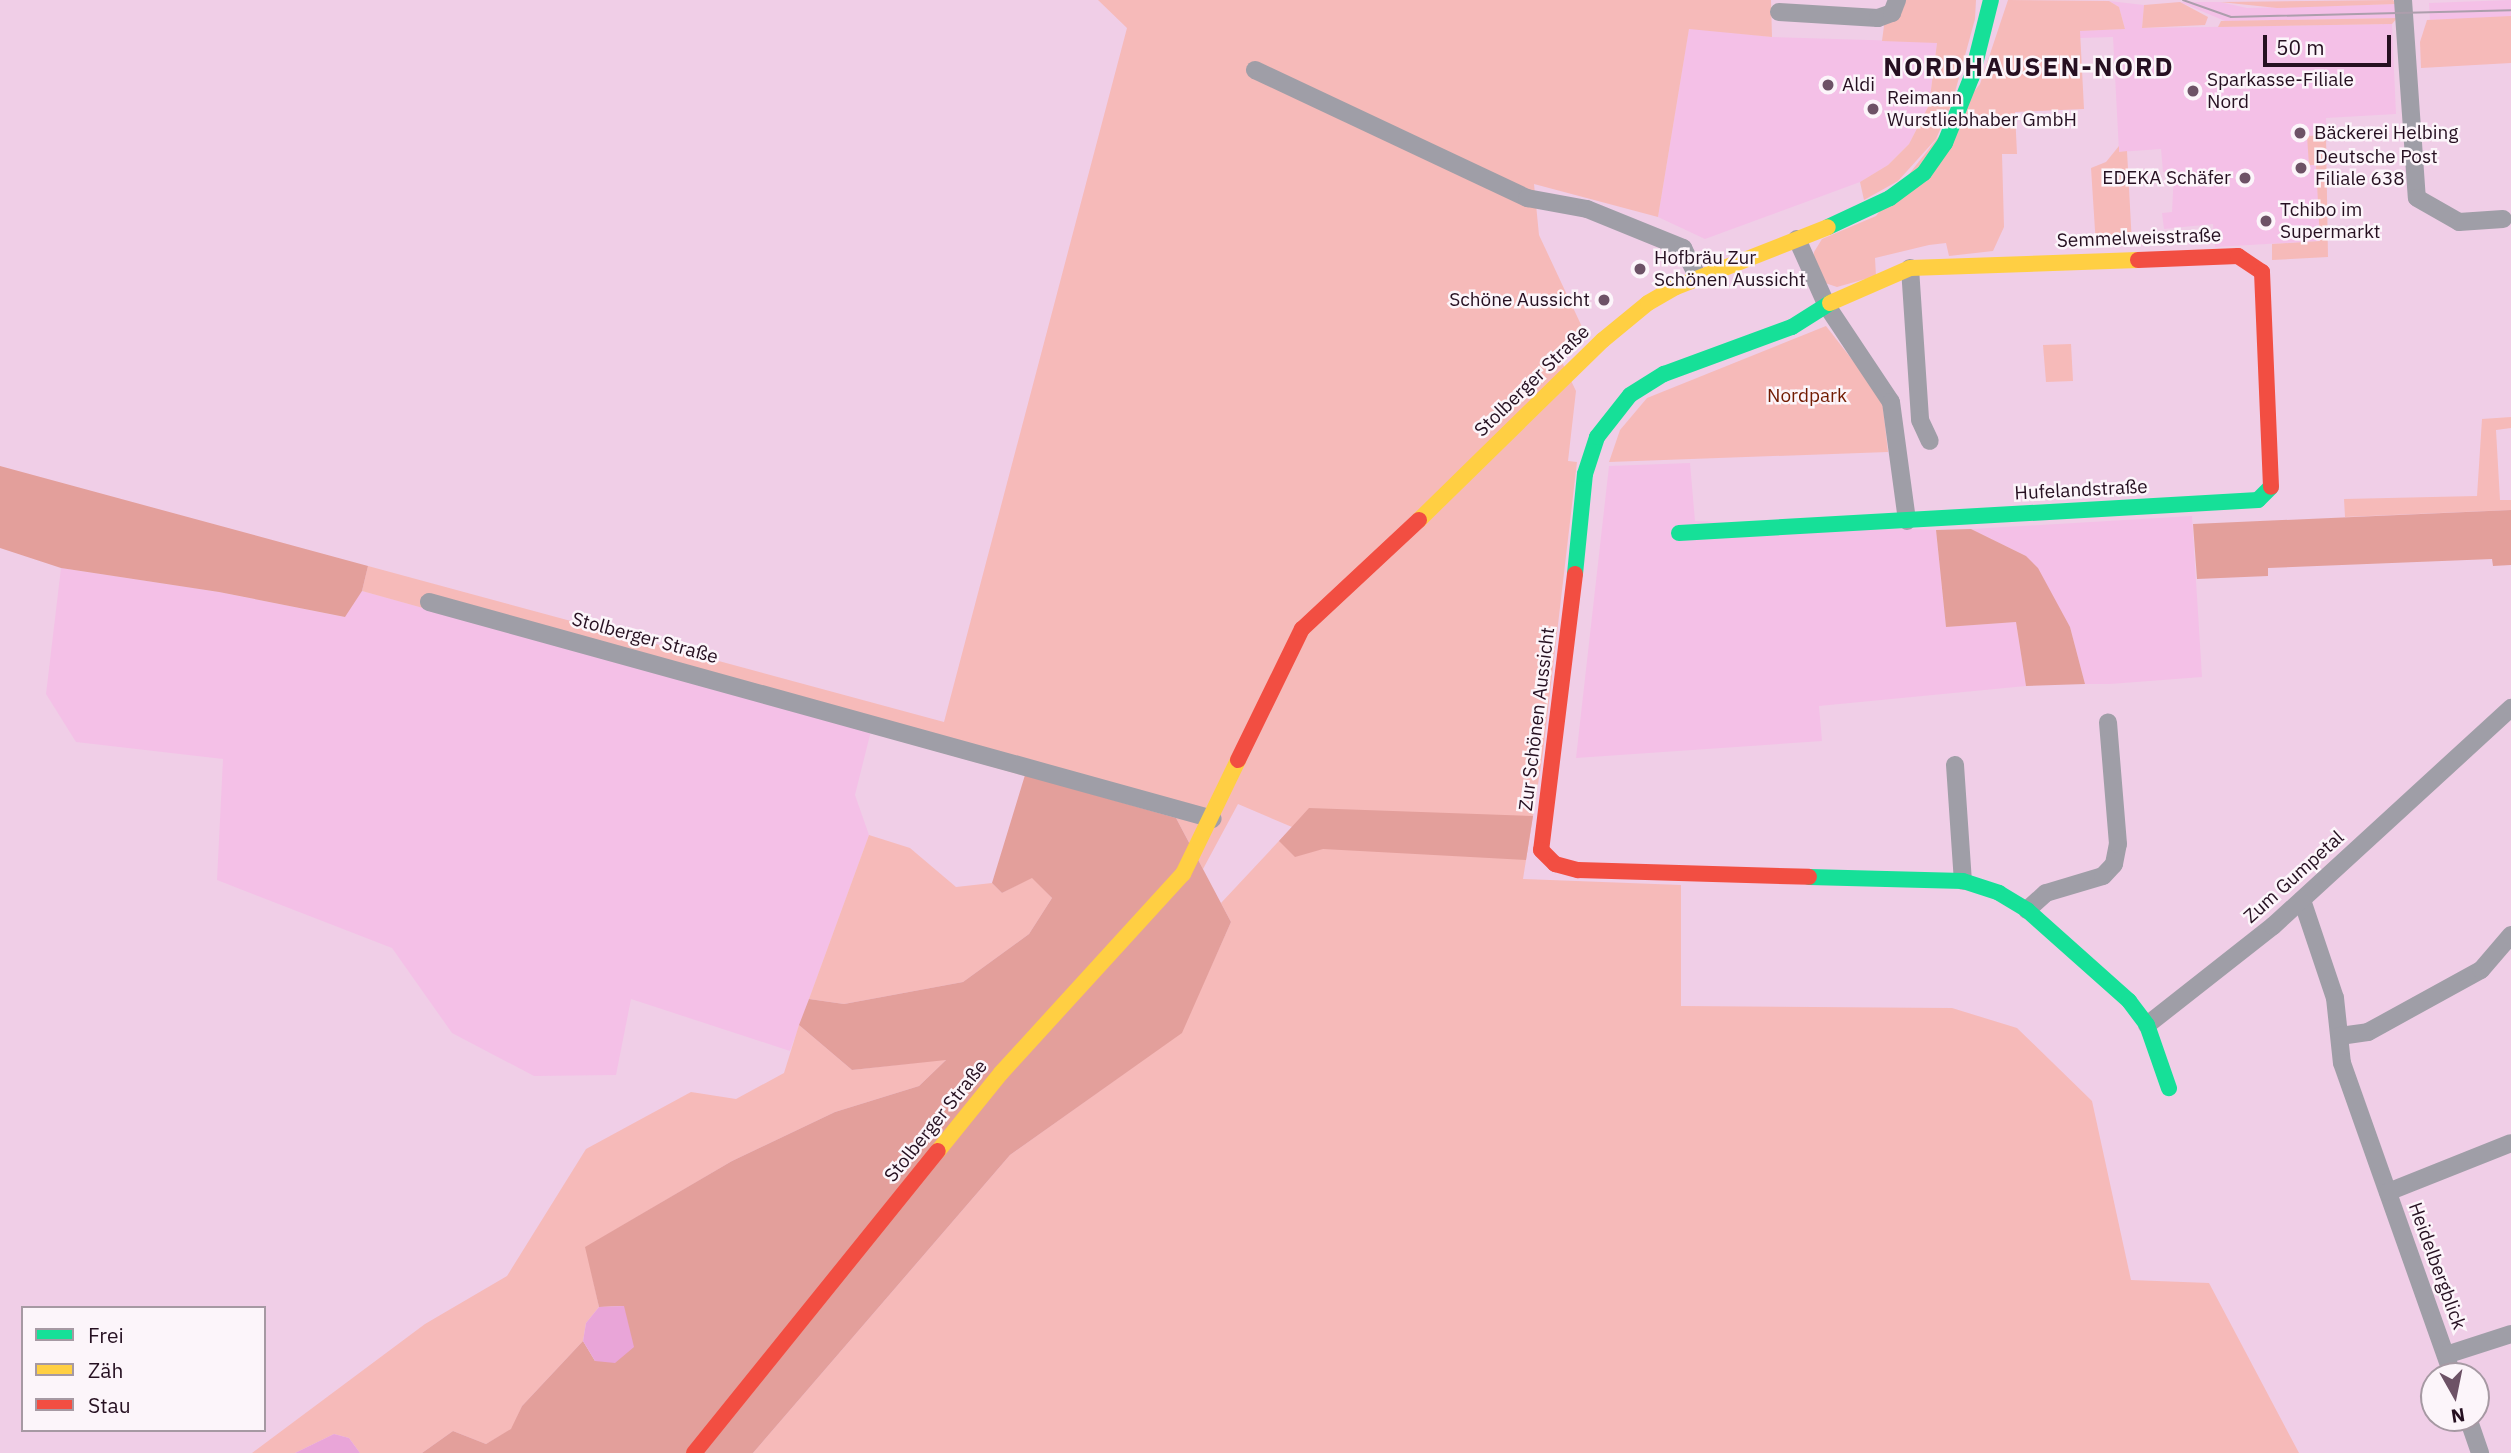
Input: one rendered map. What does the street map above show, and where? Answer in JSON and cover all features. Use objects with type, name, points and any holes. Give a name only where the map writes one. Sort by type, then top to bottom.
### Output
[{"type":"street","points":[[1779,12],[1878,18],[1892,13],[1897,0]]},
{"type":"street","name":"Stolberger Straße","points":[[694,1453],[1001,1073],[1183,874],[1213,818],[1302,629],[1366,573],[1603,340],[1648,303],[1890,198],[1924,173],[1945,144],[1972,76],[1991,0]]},
{"type":"street","points":[[2403,0],[2417,198],[2459,222],[2503,219]]},
{"type":"street","points":[[1255,70],[1528,198],[1587,209],[1683,248],[1699,279]]},
{"type":"street","points":[[1797,239],[1827,306],[1891,402],[1907,521]]},
{"type":"street","name":"Semmelweisstraße","points":[[1827,306],[1867,284],[1910,268],[2238,256],[2253,261],[2262,272],[2272,481],[2269,493],[2258,500]]},
{"type":"street","points":[[1910,268],[1920,420],[1930,441]]},
{"type":"street","name":"Zur Schönen Aussicht","points":[[1827,306],[1792,327],[1647,383],[1630,394],[1597,437],[1585,474],[1562,704],[1541,850],[1555,864],[1578,870],[1963,881],[1999,893],[2027,909],[2129,1001],[2147,1025]]},
{"type":"street","name":"Hufelandstraße","points":[[1679,533],[2258,500]]},
{"type":"street","name":"Stolberger Straße","points":[[429,602],[1213,818]]},
{"type":"street","name":"Zum Gumpetal","points":[[2147,1025],[2302,900],[2511,708]]},
{"type":"street","points":[[2027,909],[2046,893],[2102,876],[2114,864],[2118,844],[2108,722]]},
{"type":"street","points":[[1955,765],[1963,881]]},
{"type":"street","name":"Heidelbergblick","points":[[2302,900],[2334,998],[2342,1063],[2448,1362]]},
{"type":"street","points":[[2340,1036],[2368,1032],[2480,970],[2511,935]]},
{"type":"street","points":[[2147,1025],[2169,1088]]},
{"type":"street","name":"Heidelbergblick","points":[[2388,1192],[2511,1143]]},
{"type":"street","name":"Heidelbergblick","points":[[2446,1355],[2511,1334]]},
{"type":"street","points":[[2473,1432],[2480,1453]]},
{"type":"shaded area","points":[[2511,0],[2511,17],[2430,20],[2429,3]]},
{"type":"shaded area","points":[[2109,1],[2144,5],[2142,28],[2392,24],[2396,114],[2326,118],[2326,135],[2307,136],[2316,164],[2321,241],[2215,247],[2213,224],[2164,229],[2162,213],[2172,212],[2174,172],[2163,172],[2161,149],[2119,152],[2113,37],[2080,38],[2080,31],[2125,29],[2119,7]]},
{"type":"shaded area","points":[[2180,2],[2220,2],[2247,8],[2396,4],[2397,18],[2225,21]]},
{"type":"shaded area","points":[[1689,28],[1772,37],[1937,42],[1929,105],[1909,144],[1888,165],[1860,182],[1705,239],[1658,217]]},
{"type":"shaded area","points":[[1690,463],[1695,521],[1936,530],[1946,627],[2016,622],[2026,686],[1819,706],[1822,741],[1576,758],[1609,466]]},
{"type":"shaded area","points":[[0,466],[368,566],[362,591],[345,617],[219,592],[61,568],[0,548]]},
{"type":"shaded area","points":[[2511,510],[2511,565],[2493,566],[2492,559],[2268,568],[2268,576],[2197,579],[2193,524]]},
{"type":"shaded area","points":[[2192,516],[2202,677],[2110,684],[2085,684],[2070,627],[2026,556],[1971,529]]},
{"type":"shaded area","points":[[1971,529],[2026,556],[2038,568],[2070,627],[2085,684],[2026,686],[2016,622],[1946,627],[1936,530]]},
{"type":"shaded area","points":[[61,568],[219,592],[344,617],[362,591],[871,731],[855,795],[869,835],[790,1051],[631,999],[616,1075],[534,1076],[452,1033],[392,948],[217,880],[223,759],[76,742],[46,694]]},
{"type":"shaded area","points":[[1025,775],[1176,818],[1231,922],[1182,1033],[1010,1155],[753,1453],[422,1453],[453,1431],[486,1444],[511,1429],[522,1406],[583,1341],[595,1361],[624,1306],[599,1307],[585,1247],[732,1161],[835,1112],[919,1086],[946,1060],[852,1070],[799,1025],[809,999],[844,1004],[963,982],[1029,934],[1052,898],[1032,878],[1002,893],[992,883]]},
{"type":"shaded area","points":[[1309,808],[1533,816],[1526,860],[1323,849],[1295,857],[1279,841]]},
{"type":"shaded area","points":[[624,1306],[634,1347],[615,1363],[595,1361],[583,1341],[586,1323],[599,1307]]},
{"type":"shaded area","points":[[334,1434],[349,1438],[360,1453],[295,1453]]},
{"type":"green space","points":[[1098,0],[1771,0],[1772,37],[1689,29],[1658,217],[1534,184],[1539,235],[1583,329],[1557,352],[1576,391],[1568,461],[1577,462],[1543,753],[1523,879],[1681,885],[1681,1006],[1952,1008],[2017,1028],[2092,1101],[2131,1280],[2209,1283],[2299,1453],[753,1453],[1010,1155],[1181,1033],[1231,922],[1221,903],[1292,827],[1238,804],[1203,869],[1176,818],[362,591],[368,566],[944,722],[1127,28]]},
{"type":"green space","points":[[1895,0],[1976,0],[1975,19],[1952,103],[1936,139],[1898,181],[1864,200],[1860,182],[1888,165],[1909,144],[1929,105],[1937,43],[1882,41],[1885,18]]},
{"type":"green space","points":[[2008,0],[2109,1],[2119,7],[2125,29],[2080,31],[2084,109],[2015,112],[2017,154],[2002,154],[2004,227],[1993,251],[1949,256],[1946,243],[1929,245],[1875,258],[1876,276],[1837,287],[1822,282],[1813,265],[1814,252],[1822,239],[1876,216],[1980,84]]},
{"type":"green space","points":[[2393,0],[2396,4],[2277,8],[2220,2]]},
{"type":"green space","points":[[2180,2],[2208,17],[2205,25],[2142,28],[2144,5]]},
{"type":"green space","points":[[2511,16],[2511,63],[2421,68],[2420,42],[2427,20]]},
{"type":"green space","points":[[2397,18],[2392,24],[2218,27],[2221,21]]},
{"type":"green space","points":[[2326,135],[2328,257],[2272,260],[2272,244],[2320,241],[2316,165],[2309,165],[2307,136]]},
{"type":"green space","points":[[2119,146],[2119,152],[2127,151],[2132,244],[2096,246],[2091,168],[2106,162]]},
{"type":"green space","name":"Nordpark","points":[[1826,326],[1882,398],[1888,452],[1609,462],[1620,430],[1647,398]]},
{"type":"green space","points":[[2071,344],[2073,381],[2046,382],[2043,345]]},
{"type":"green space","points":[[2511,417],[2511,428],[2496,430],[2500,500],[2511,500],[2511,510],[2345,517],[2344,499],[2477,496],[2482,419]]},
{"type":"green space","points":[[869,835],[910,848],[956,887],[992,883],[1002,893],[1032,877],[1052,898],[1029,934],[963,982],[844,1004],[809,999]]},
{"type":"green space","points":[[799,1025],[852,1070],[947,1059],[919,1086],[835,1112],[732,1161],[586,1247],[599,1307],[586,1323],[583,1341],[522,1406],[512,1429],[486,1444],[453,1431],[422,1453],[360,1453],[349,1438],[334,1434],[295,1453],[252,1453],[425,1324],[507,1276],[586,1149],[691,1092],[736,1099],[784,1073]]},
{"type":"tram line","points":[[2183,0],[2231,17],[2511,10]]},
{"type":"traffic: fast","points":[[1828,227],[1890,198],[1924,173],[1945,143],[1972,76],[1991,0]]},
{"type":"traffic: fast","points":[[1575,574],[1585,474],[1597,437],[1630,395],[1664,374],[1792,327],[1830,303]]},
{"type":"traffic: fast","points":[[1679,533],[2258,500],[2271,487]]},
{"type":"traffic: fast","points":[[1809,877],[1963,881],[1999,893],[2027,910],[2129,1001],[2147,1025],[2169,1088]]},
{"type":"traffic: slow","points":[[1419,520],[1603,340],[1648,303],[1676,287],[1828,227]]},
{"type":"traffic: slow","points":[[1830,303],[1910,268],[2138,260]]},
{"type":"traffic: slow","points":[[938,1151],[1001,1073],[1183,874],[1238,760]]},
{"type":"traffic: jam","points":[[2138,260],[2238,256],[2262,272],[2271,487]]},
{"type":"traffic: jam","points":[[1238,760],[1302,629],[1419,520]]},
{"type":"traffic: jam","points":[[1575,574],[1541,850],[1555,864],[1578,870],[1809,877]]},
{"type":"traffic: jam","points":[[694,1453],[938,1151]]},
{"type":"place","name":"Aldi","points":[[1828,85]]},
{"type":"place","name":"Sparkasse-Filiale Nord","points":[[2193,91]]},
{"type":"place","name":"Reimann Wurstliebhaber GmbH","points":[[1873,109]]},
{"type":"place","name":"Bäckerei Helbing","points":[[2300,133]]},
{"type":"place","name":"Deutsche Post Filiale 638","points":[[2301,168]]},
{"type":"place","name":"EDEKA Schäfer","points":[[2245,178]]},
{"type":"place","name":"Tchibo im Supermarkt","points":[[2266,221]]},
{"type":"place","name":"Hofbräu Zur Schönen Aussicht","points":[[1640,269]]},
{"type":"place","name":"Schöne Aussicht","points":[[1604,300]]},
{"type":"district","name":"NORDHAUSEN-NORD","points":[[2029,67]]}]
